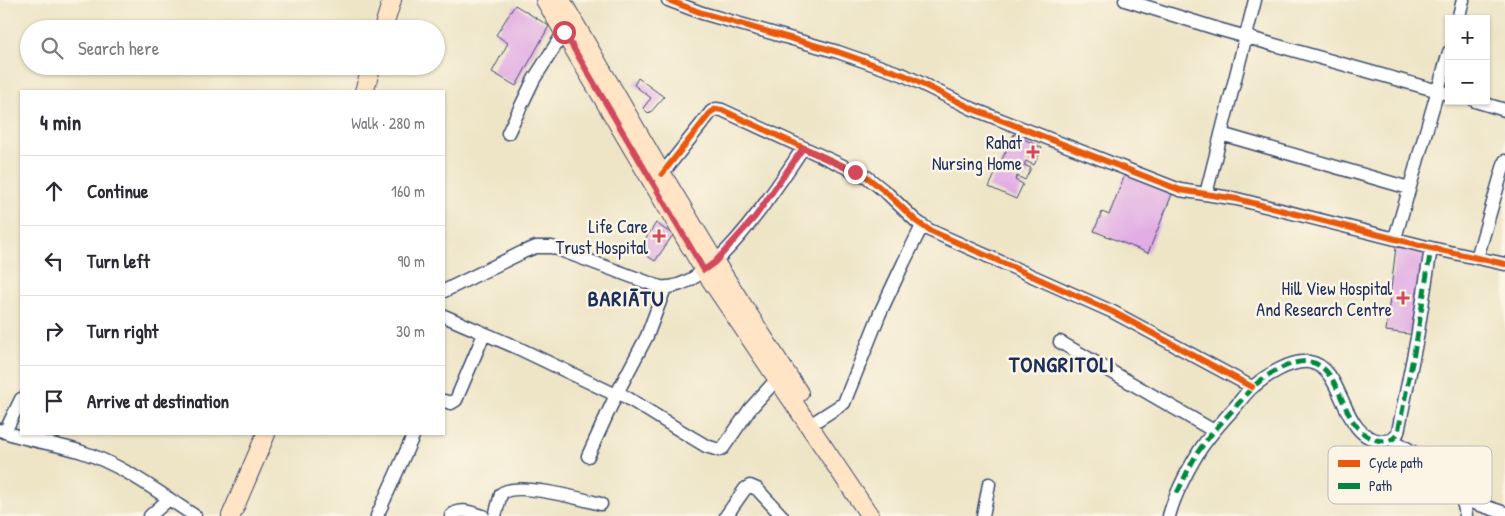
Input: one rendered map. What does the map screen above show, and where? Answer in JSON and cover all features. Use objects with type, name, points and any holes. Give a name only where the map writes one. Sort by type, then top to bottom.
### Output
[{"type":"main road","points":[[386,20],[392,0]]},
{"type":"main road","points":[[545,0],[710,266],[777,379],[870,516]]},
{"type":"main road","points":[[561,0],[662,174],[710,266],[785,368],[816,421],[883,516]]},
{"type":"main road","points":[[364,90],[369,75]]},
{"type":"main road","points":[[231,516],[266,435]]},
{"type":"street","points":[[668,0],[702,13],[838,52],[904,75],[973,109],[1180,190],[1237,199],[1431,248],[1505,264]]},
{"type":"street","points":[[1125,0],[1246,37],[1443,92]]},
{"type":"street","points":[[1206,194],[1255,0]]},
{"type":"street","points":[[1459,15],[1463,0]]},
{"type":"street","points":[[508,133],[534,79],[564,32]]},
{"type":"street","points":[[1395,238],[1409,188],[1443,92],[1448,60]]},
{"type":"street","points":[[1488,105],[1505,110]]},
{"type":"street","points":[[662,174],[711,112],[716,109],[722,110],[867,178],[888,194],[922,226],[1113,312],[1252,387]]},
{"type":"street","points":[[1221,134],[1409,188]]},
{"type":"street","points":[[445,291],[523,252],[545,246],[564,250],[652,285],[665,288],[681,283],[710,266],[755,217],[803,148]]},
{"type":"street","points":[[1477,258],[1505,161]]},
{"type":"street","points":[[816,421],[844,403],[884,306],[922,226]]},
{"type":"street","points":[[1393,440],[1398,432],[1417,338],[1431,248]]},
{"type":"street","points":[[588,456],[647,336],[665,288]]},
{"type":"street","points":[[445,316],[617,394],[706,446],[719,450],[724,448],[750,409],[777,379]]},
{"type":"street","points":[[445,400],[451,403],[456,400],[484,334]]},
{"type":"street","points":[[1060,342],[1214,431]]},
{"type":"street","points":[[1169,516],[1177,493],[1198,452],[1214,431],[1252,387],[1284,367],[1300,362],[1310,362],[1319,366],[1327,373],[1354,424],[1362,433],[1377,441],[1393,440],[1403,446]]},
{"type":"street","points":[[20,401],[2,431],[32,440],[67,447],[96,458],[140,480],[195,516]]},
{"type":"street","points":[[377,516],[414,435]]},
{"type":"street","points":[[988,515],[989,484]]},
{"type":"street","points":[[726,516],[745,489],[750,486],[758,489],[782,516]]},
{"type":"street","points":[[495,516],[501,494],[508,490],[546,492],[601,504]]},
{"type":"street","points":[[150,516],[169,499]]},
{"type":"street","points":[[1477,504],[1505,513]]},
{"type":"street","points":[[451,516],[454,512],[462,511],[483,516]]},
{"type":"building","points":[[515,5],[549,26],[516,86],[492,72],[508,43],[496,35]]},
{"type":"building","points":[[638,78],[664,97],[649,114],[643,108],[651,98],[634,85]]},
{"type":"building","points":[[1014,134],[1042,148],[1034,165],[1026,161],[1024,165],[1031,168],[1025,180],[1017,176],[1015,180],[1023,184],[1016,199],[989,187]]},
{"type":"building","points":[[1126,172],[1173,192],[1148,253],[1094,231],[1102,212],[1109,215]]},
{"type":"building","points":[[656,223],[673,235],[655,261],[638,250]]},
{"type":"building","points":[[1396,247],[1426,251],[1416,335],[1386,331]]},
{"type":"marked path","points":[[1177,493],[1192,462],[1217,428],[1260,381],[1288,365],[1310,362],[1322,367],[1330,377],[1350,417],[1359,429],[1369,437],[1384,441],[1394,438],[1398,432],[1417,338],[1431,248]]},
{"type":"cycle path","points":[[668,0],[702,13],[838,52],[904,75],[973,109],[1180,190],[1237,199],[1431,248],[1505,264]]},
{"type":"cycle path","points":[[662,174],[711,112],[716,109],[722,110],[867,177],[916,221],[929,230],[1113,312],[1252,387]]},
{"type":"place","name":"Rahat Nursing Home","points":[[1033,152]]},
{"type":"place","name":"Life Care Trust Hospital","points":[[659,236]]},
{"type":"place","name":"Hill View Hospital And Research Centre","points":[[1403,298]]},
{"type":"district","name":"BARIĀTU","points":[[626,298]]},
{"type":"district","name":"TONGRITOLI","points":[[1062,364]]},
{"type":"route","points":[[564,32],[704,270],[715,262],[755,217],[803,148],[855,172]]}]
